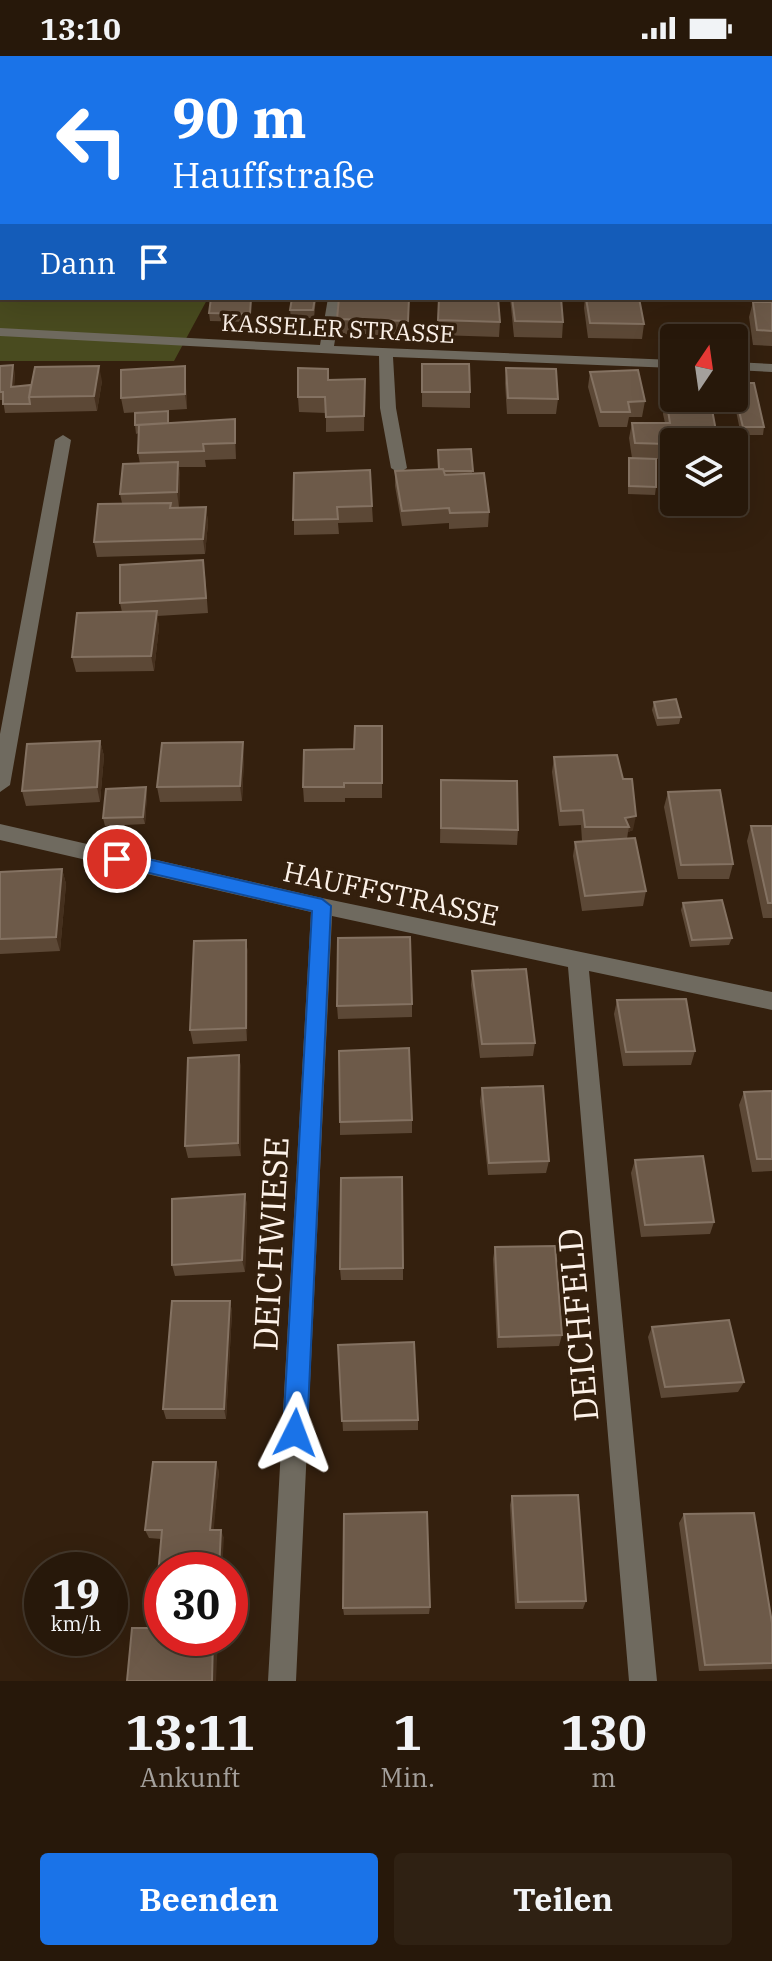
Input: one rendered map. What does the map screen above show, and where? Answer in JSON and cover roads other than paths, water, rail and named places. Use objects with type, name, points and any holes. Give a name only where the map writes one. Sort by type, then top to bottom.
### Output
[{"type":"street","points":[[326,350],[335,300]]},
{"type":"street","name":"KASSELER STRASSE","points":[[0,332],[386,353],[660,363]]},
{"type":"street","points":[[386,353],[388,408],[399,468]]},
{"type":"street","points":[[748,367],[772,368]]},
{"type":"street","points":[[0,785],[63,440]]},
{"type":"street","name":"HAUFFSTRASSE","points":[[0,832],[322,906],[772,1001]]},
{"type":"street","name":"DEICHWIESE","points":[[282,1681],[322,906]]},
{"type":"street","name":"DEICHFELD","points":[[578,962],[643,1681]]}]
